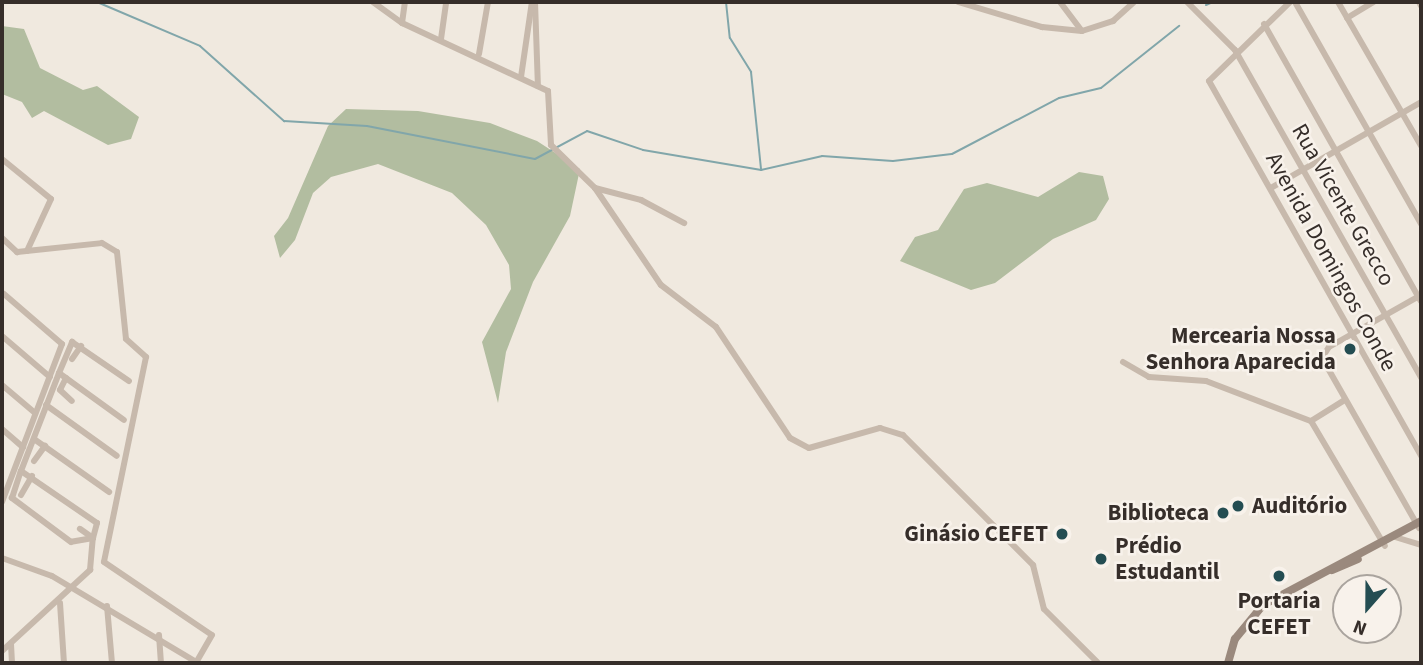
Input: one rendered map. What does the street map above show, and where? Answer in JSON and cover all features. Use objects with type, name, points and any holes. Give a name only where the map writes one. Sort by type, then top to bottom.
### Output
[{"type":"main road","points":[[1228,663],[1235,639],[1263,604],[1419,525]]},
{"type":"street","points":[[373,2],[402,23],[480,54],[550,95],[551,145],[595,188],[661,285],[727,342],[790,438],[809,448],[880,428],[903,435],[1033,565],[1045,609],[1098,663]]},
{"type":"street","points":[[402,23],[405,2]]},
{"type":"street","points":[[441,38],[446,2]]},
{"type":"street","points":[[480,54],[488,2]]},
{"type":"street","points":[[521,77],[534,2]]},
{"type":"street","points":[[534,2],[538,86]]},
{"type":"street","points":[[958,2],[1042,27],[1082,31],[1099,28],[1134,2]]},
{"type":"street","points":[[1060,2],[1082,31]]},
{"type":"street","points":[[1122,2],[1127,8]]},
{"type":"street","name":"Rua Vicente Grecco","points":[[1188,2],[1235,50],[1421,378]]},
{"type":"street","points":[[1235,50],[1292,2],[1421,224]]},
{"type":"street","points":[[1338,2],[1421,146]]},
{"type":"street","points":[[1347,18],[1374,2]]},
{"type":"street","points":[[1264,24],[1420,297],[1325,350],[1323,362],[1419,525]]},
{"type":"street","name":"Avenida Domingos Conde","points":[[1235,50],[1211,74],[1211,84],[1421,456]]},
{"type":"street","points":[[1270,188],[1421,102]]},
{"type":"street","points":[[2,159],[51,199],[27,251]]},
{"type":"street","points":[[595,188],[641,200],[684,223]]},
{"type":"street","points":[[2,238],[17,252],[102,243],[117,252],[126,339],[146,357],[104,562],[212,635],[198,662],[159,635],[107,606],[2,558]]},
{"type":"street","points":[[2,502],[50,377],[61,340],[4,294]]},
{"type":"street","points":[[2,336],[50,377]]},
{"type":"street","points":[[93,538],[71,542],[14,502],[22,471],[72,342],[129,381]]},
{"type":"street","points":[[72,359],[81,346]]},
{"type":"street","points":[[1123,362],[1149,377],[1206,381],[1311,421],[1383,544]]},
{"type":"street","points":[[59,373],[124,420]]},
{"type":"street","points":[[66,377],[60,390],[72,401]]},
{"type":"street","points":[[2,385],[35,413]]},
{"type":"street","points":[[1311,421],[1344,400]]},
{"type":"street","points":[[46,405],[117,456]]},
{"type":"street","points":[[2,429],[23,447]]},
{"type":"street","points":[[34,439],[109,492]]},
{"type":"street","points":[[34,461],[45,446]]},
{"type":"street","points":[[2,650],[60,603],[90,570],[97,523],[22,471]]},
{"type":"street","points":[[21,495],[32,476]]},
{"type":"street","points":[[80,530],[93,538]]},
{"type":"street","points":[[1396,539],[1421,545]]},
{"type":"street","points":[[60,603],[64,663]]},
{"type":"street","points":[[107,606],[112,663]]},
{"type":"street","points":[[159,635],[161,663]]},
{"type":"street","points":[[11,644],[12,663]]},
{"type":"green space","points":[[2,26],[24,29],[40,68],[83,90],[97,86],[139,117],[131,139],[108,145],[44,111],[32,118],[22,102],[2,94]]},
{"type":"green space","points":[[346,109],[418,111],[490,123],[537,141],[580,169],[570,216],[533,282],[506,352],[498,403],[482,342],[511,289],[509,265],[486,225],[452,193],[378,164],[331,177],[313,193],[295,240],[280,258],[274,236],[288,218],[328,126]]},
{"type":"green space","points":[[1079,172],[1103,176],[1109,199],[1096,220],[1053,239],[995,283],[971,290],[900,261],[915,237],[938,230],[964,189],[987,183],[1038,197]]},
{"type":"waterway","points":[[97,2],[200,46],[284,121],[367,126],[535,159],[587,131],[643,150],[761,170],[822,156],[893,161],[952,154],[1059,98],[1101,88],[1179,26]]},
{"type":"waterway","points":[[726,2],[730,38],[751,72],[761,169]]},
{"type":"waterway","points":[[1206,5],[1213,2]]},
{"type":"place","name":"Mercearia Nossa Senhora Aparecida","points":[[1350,349]]},
{"type":"place","name":"Auditório","points":[[1238,506]]},
{"type":"place","name":"Biblioteca","points":[[1223,513]]},
{"type":"place","name":"Ginásio CEFET","points":[[1062,534]]},
{"type":"place","name":"Prédio Estudantil","points":[[1101,559]]},
{"type":"place","name":"Portaria CEFET","points":[[1279,576]]}]
